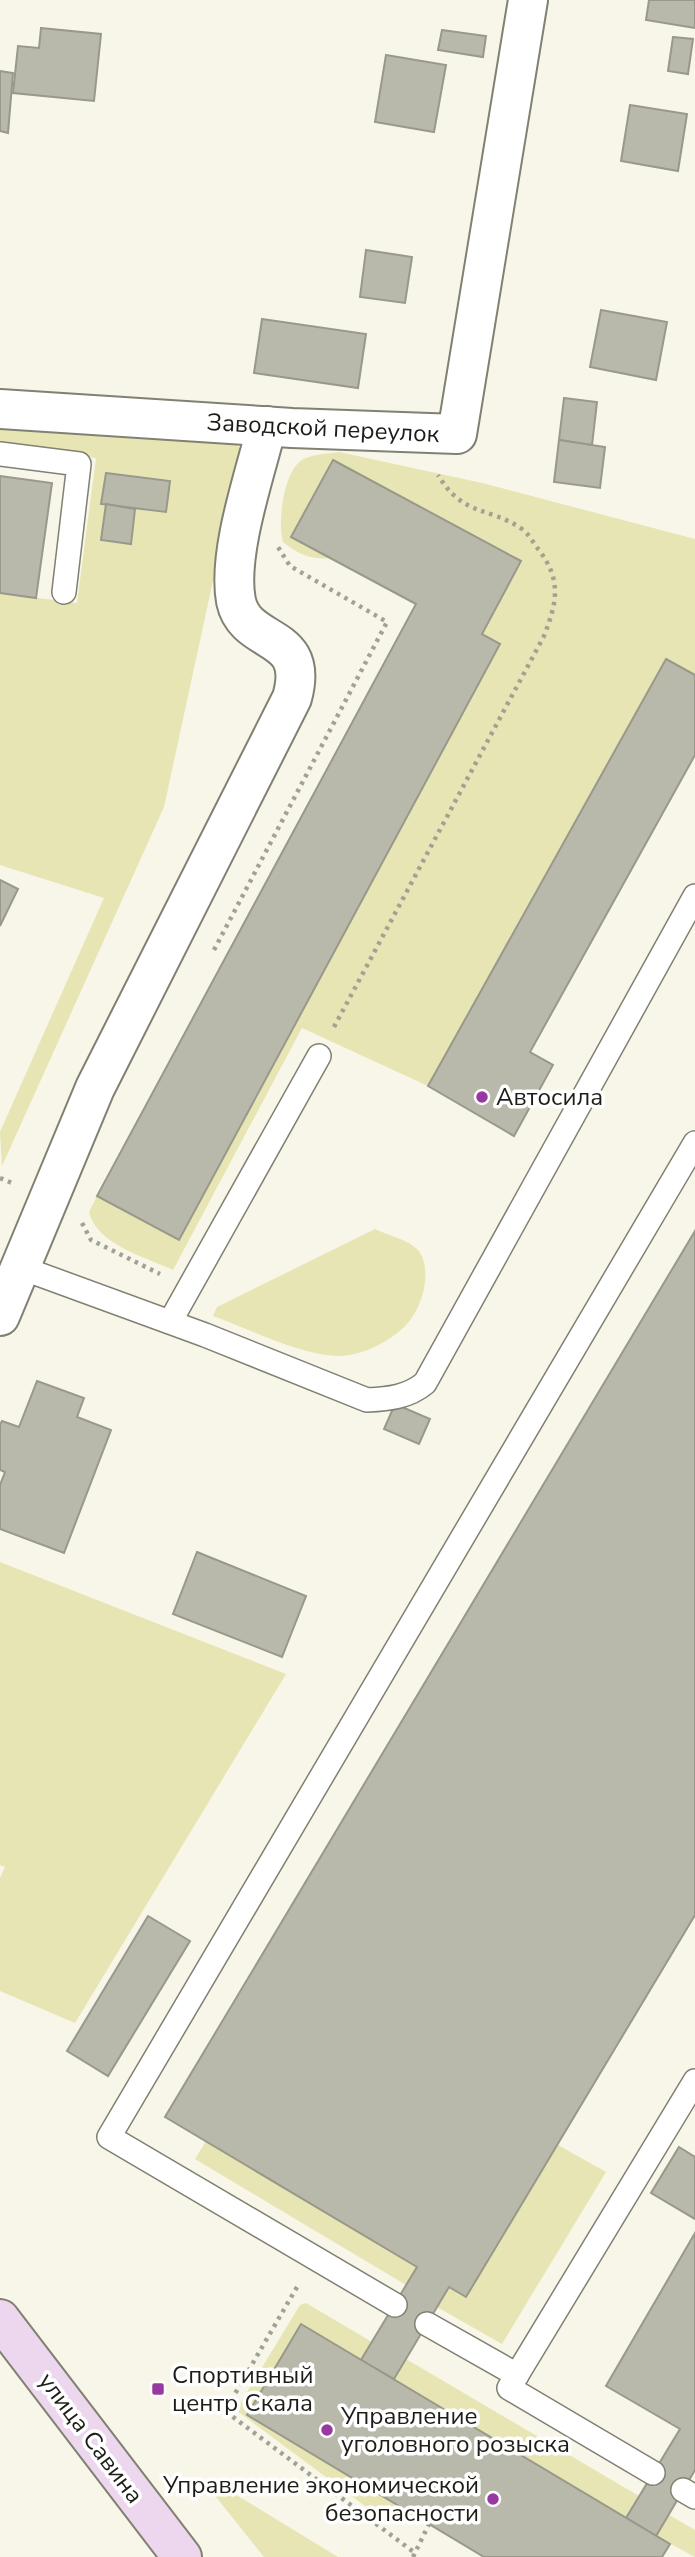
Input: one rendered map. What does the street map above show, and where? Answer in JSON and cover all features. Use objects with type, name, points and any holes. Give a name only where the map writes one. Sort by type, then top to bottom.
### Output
[{"type":"main road","name":"улица Савина","points":[[0,2319],[182,2557]]},
{"type":"street","name":"Заводской переулок","points":[[0,409],[415,435],[457,434],[528,0]]},
{"type":"street","points":[[0,1316],[9,1264],[292,698],[298,677],[296,664],[287,651],[243,619],[234,589],[239,544],[267,426]]},
{"type":"lane","points":[[0,454],[79,464],[64,592]]},
{"type":"lane","points":[[9,1264],[170,1322],[368,1400],[394,1398],[415,1391],[425,1383],[695,896]]},
{"type":"lane","points":[[170,1322],[319,1056]]},
{"type":"lane","points":[[395,2305],[108,2137],[695,1143]]},
{"type":"lane","points":[[653,2473],[509,2388],[695,2081]]},
{"type":"lane","points":[[427,2324],[517,2375]]},
{"type":"path","points":[[319,1056],[544,636],[552,615],[555,592],[553,569],[523,530],[451,496],[415,435]]},
{"type":"path","points":[[314,2257],[225,2411],[414,2555],[429,2524]]},
{"type":"green space","points":[[0,422],[236,442],[241,451],[164,807],[2,1166],[0,1132],[104,898],[0,865],[0,593],[77,603],[96,458],[0,445]]},
{"type":"green space","points":[[339,452],[482,483],[695,539],[695,675],[428,1086],[302,1028],[173,1270],[112,1241],[94,1223],[89,1212],[97,1196],[179,1240],[500,645],[482,634],[521,562],[333,460],[292,537],[330,558],[310,557],[294,550],[283,542],[281,533],[286,486],[291,475],[296,466],[306,458]]},
{"type":"green space","points":[[375,1229],[414,1246],[425,1267],[424,1288],[413,1317],[401,1330],[376,1346],[349,1355],[325,1355],[292,1347],[213,1316],[217,1307]]},
{"type":"green space","points":[[0,1562],[286,1674],[75,2023],[0,1991],[0,1878],[5,1867],[0,1865]]},
{"type":"green space","points":[[206,2141],[417,2267],[406,2285],[195,2159]]},
{"type":"green space","points":[[558,2145],[606,2172],[502,2344],[437,2307],[449,2287],[467,2296]]},
{"type":"green space","points":[[306,2303],[372,2342],[361,2360],[301,2324],[247,2415],[395,2504],[385,2521],[236,2410],[300,2305]]},
{"type":"green space","points":[[406,2359],[639,2496],[626,2518],[394,2379]]},
{"type":"green space","points":[[222,2487],[338,2557],[264,2557],[212,2492]]},
{"type":"green space","points":[[669,2515],[695,2530],[695,2557],[656,2536]]},
{"type":"building","points":[[649,0],[695,0],[695,28],[646,20]]},
{"type":"building","points":[[41,28],[101,34],[94,101],[13,93],[18,46],[39,48]]},
{"type":"building","points":[[442,30],[486,36],[483,57],[438,50]]},
{"type":"building","points":[[673,37],[693,39],[688,74],[668,71]]},
{"type":"building","points":[[386,55],[446,65],[434,132],[375,122]]},
{"type":"building","points":[[0,71],[13,73],[8,133],[0,131]]},
{"type":"building","points":[[630,105],[687,114],[678,171],[621,161]]},
{"type":"building","points":[[366,250],[412,257],[405,303],[360,297]]},
{"type":"building","points":[[601,310],[667,322],[656,380],[590,367]]},
{"type":"building","points":[[262,319],[366,334],[358,388],[254,373]]},
{"type":"building","points":[[564,398],[597,402],[592,445],[559,440]]},
{"type":"building","points":[[559,440],[605,447],[600,488],[554,482]]},
{"type":"building","points":[[333,460],[521,561],[482,634],[500,644],[179,1240],[97,1196],[416,604],[291,537]]},
{"type":"building","points":[[106,473],[170,481],[166,512],[101,504]]},
{"type":"building","points":[[0,476],[52,483],[36,598],[0,593]]},
{"type":"building","points":[[106,504],[135,509],[131,544],[101,540]]},
{"type":"building","points":[[666,659],[695,675],[695,755],[530,1052],[553,1065],[514,1136],[428,1086]]},
{"type":"building","points":[[0,880],[18,889],[0,926]]},
{"type":"building","points":[[695,1231],[695,1915],[466,2297],[449,2287],[394,2379],[361,2360],[417,2267],[165,2117]]},
{"type":"building","points":[[37,1381],[84,1398],[77,1417],[111,1430],[64,1553],[0,1529],[0,1485],[5,1472],[0,1470],[0,1425],[2,1421],[19,1427]]},
{"type":"building","points":[[395,1404],[430,1419],[419,1444],[384,1429]]},
{"type":"building","points":[[197,1552],[306,1596],[282,1657],[173,1614]]},
{"type":"building","points":[[148,1916],[190,1941],[108,2076],[67,2051]]},
{"type":"building","points":[[679,2147],[695,2157],[695,2219],[651,2193]]},
{"type":"building","points":[[695,2233],[695,2470],[656,2536],[626,2518],[680,2429],[606,2386]]},
{"type":"building","points":[[301,2324],[670,2544],[662,2557],[484,2557],[247,2415]]},
{"type":"place","name":"Автосила","points":[[482,1097]]},
{"type":"place","name":"Спортивный центр Скала","points":[[158,2389]]},
{"type":"place","name":"Управление уголовного розыска","points":[[327,2430]]},
{"type":"place","name":"Управление экономической безопасности","points":[[493,2499]]}]
